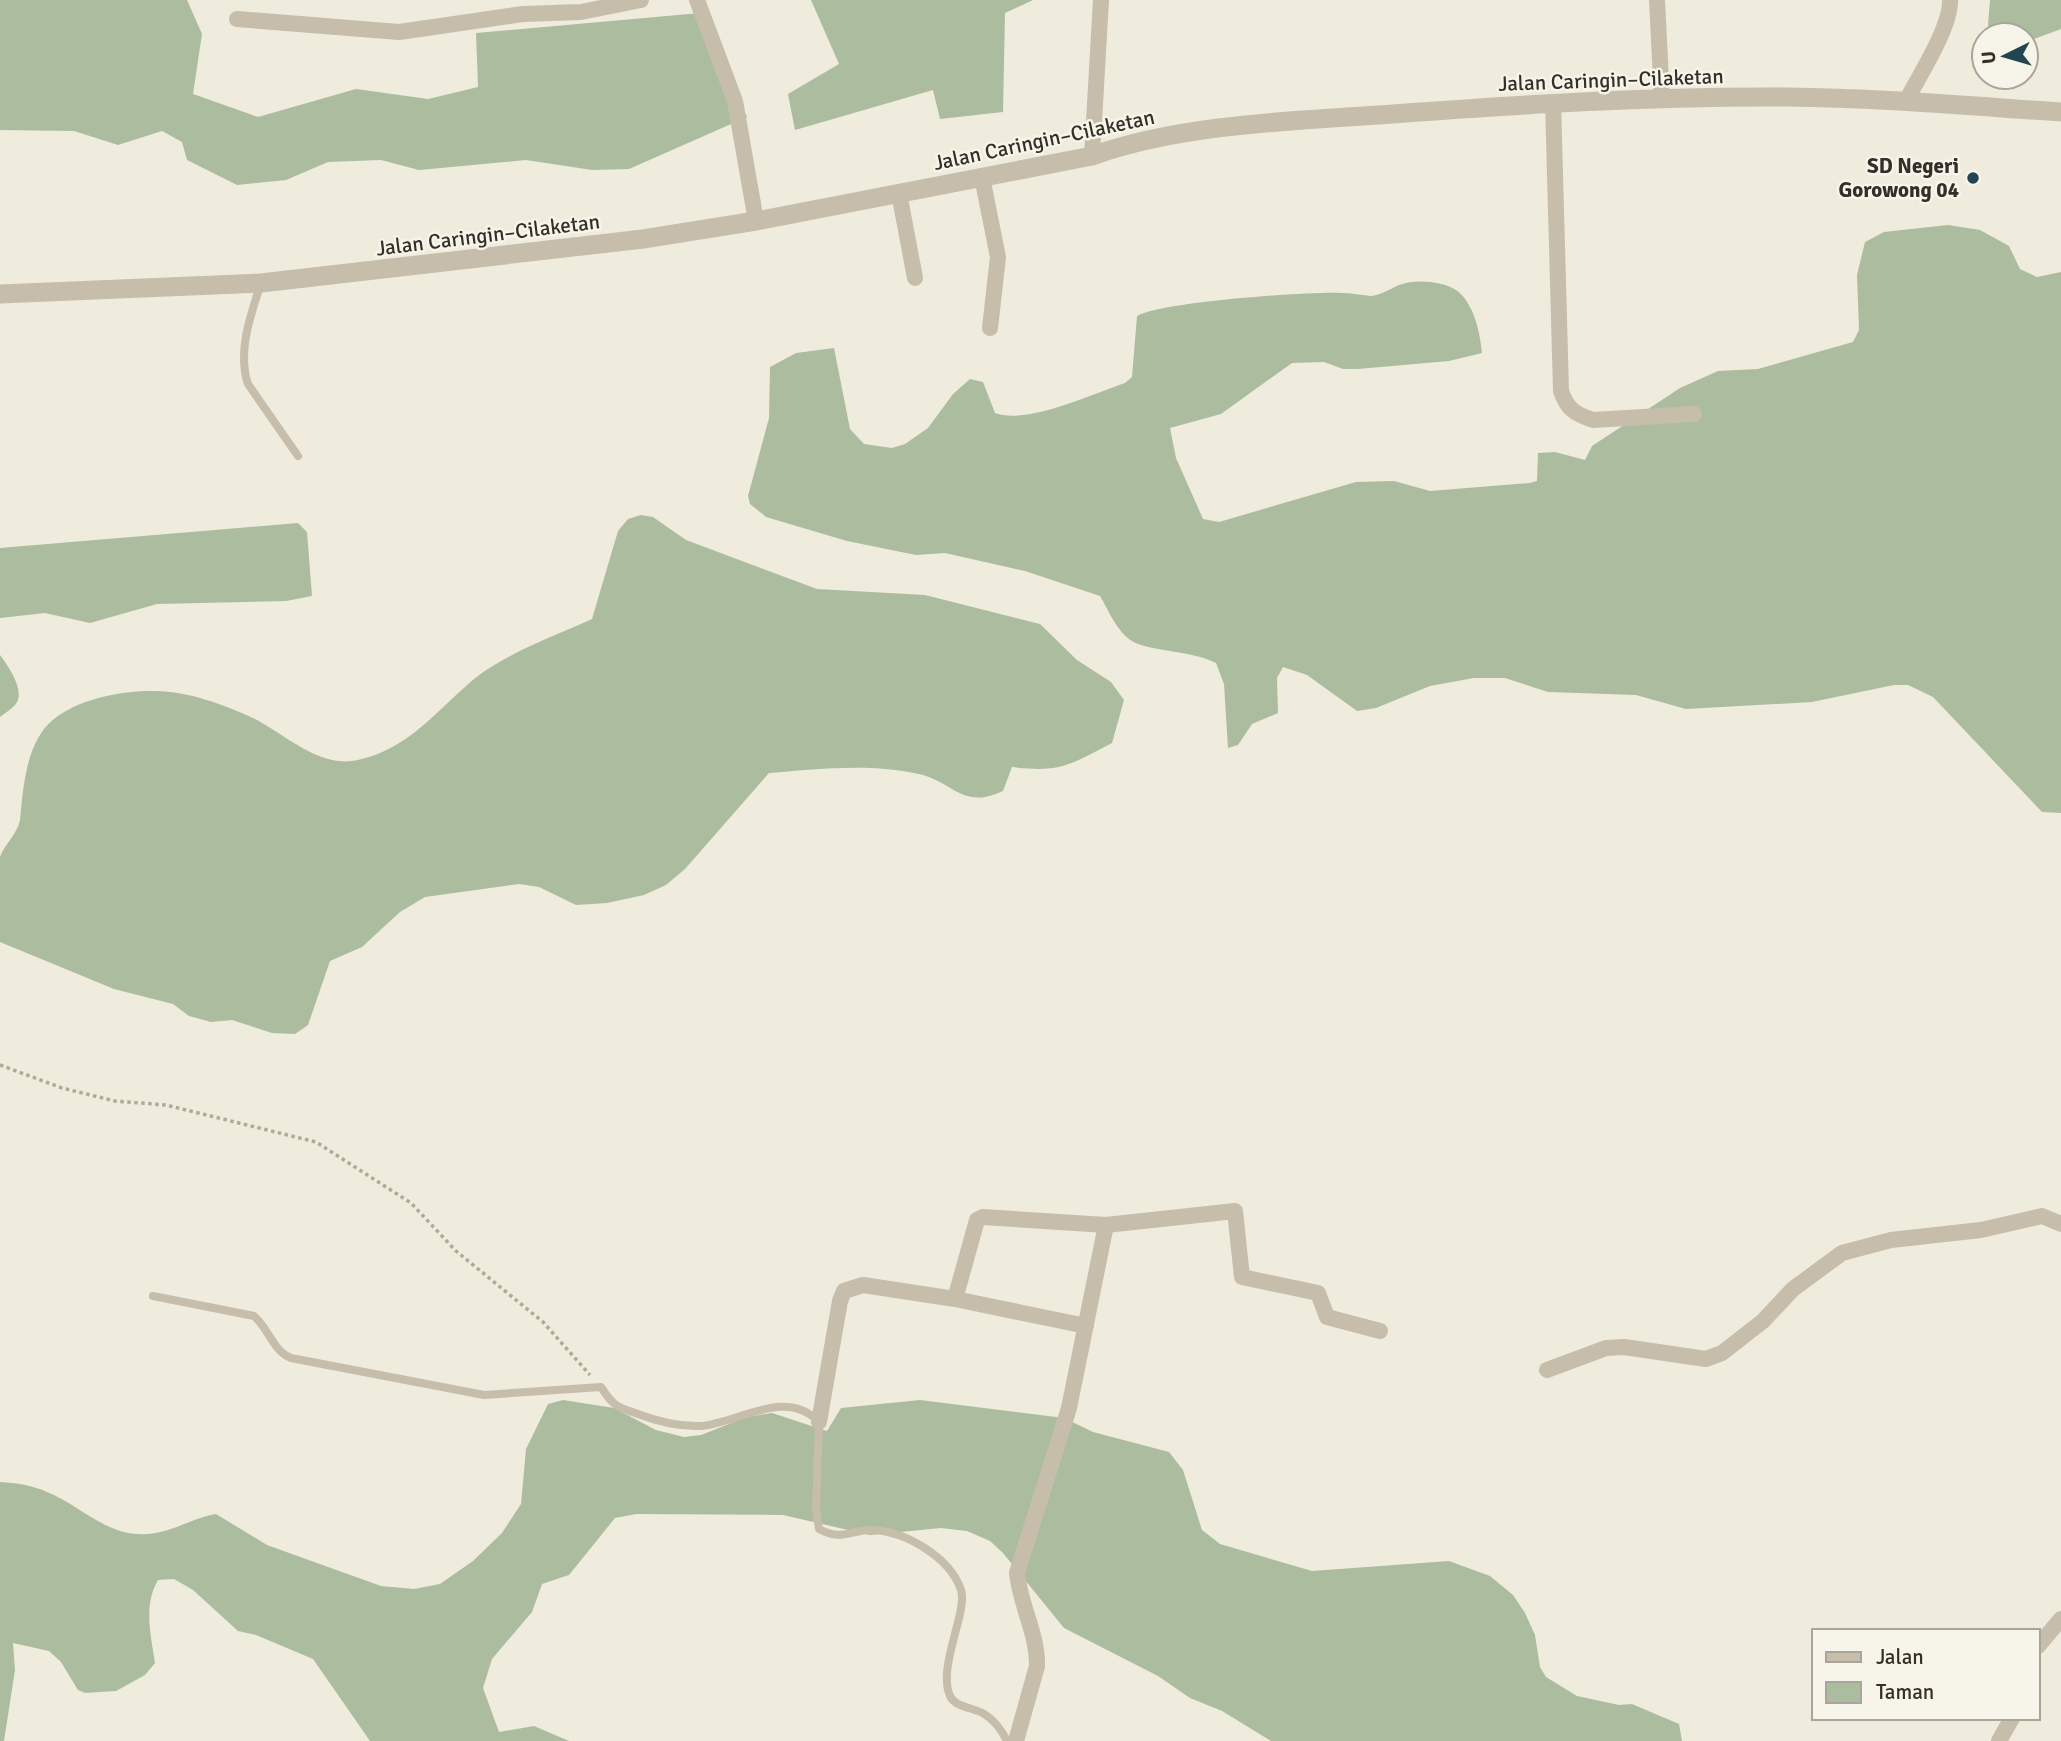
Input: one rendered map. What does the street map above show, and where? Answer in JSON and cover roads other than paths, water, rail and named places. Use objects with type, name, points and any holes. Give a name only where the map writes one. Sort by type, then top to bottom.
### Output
[{"type":"street","points":[[237,19],[400,32],[523,13],[581,12],[641,0]]},
{"type":"street","points":[[697,0],[735,101],[755,221]]},
{"type":"street","points":[[1092,156],[1101,0]]},
{"type":"street","points":[[1657,0],[1662,100]]},
{"type":"street","points":[[1906,101],[1950,9],[1950,0]]},
{"type":"street","name":"Jalan Caringin–Cilaketan","points":[[0,294],[261,283],[643,239],[755,221],[1092,156],[1132,141],[1288,121],[1553,102],[1786,97],[1906,101],[2061,112]]},
{"type":"street","points":[[1553,102],[1561,391],[1566,406],[1577,415],[1592,419],[1695,414]]},
{"type":"street","points":[[982,177],[998,257],[990,328]]},
{"type":"street","points":[[899,193],[915,278]]},
{"type":"street","points":[[955,1299],[977,1220],[983,1217],[1106,1225],[1234,1211],[1242,1277],[1318,1293],[1327,1318],[1380,1331]]},
{"type":"street","points":[[1547,1370],[1615,1348],[1706,1359],[1732,1345],[1763,1321],[1793,1289],[1842,1254],[1891,1240],[1981,1230],[2042,1216],[2061,1224]]},
{"type":"street","points":[[1016,1741],[1037,1666],[1037,1654],[1019,1595],[1017,1573],[1069,1408],[1106,1225]]},
{"type":"street","points":[[819,1422],[844,1291],[863,1285],[955,1299],[1086,1326]]},
{"type":"street","points":[[2040,1644],[2061,1619]]},
{"type":"street","points":[[1999,1741],[2011,1720]]},
{"type":"lane","points":[[261,283],[244,352],[244,374],[248,384],[298,456]]},
{"type":"lane","points":[[153,1296],[254,1316],[264,1325],[281,1354],[291,1358],[484,1395],[601,1387],[611,1405],[666,1425],[704,1426],[747,1412],[774,1408],[800,1409],[819,1422],[816,1510],[819,1529],[835,1537],[869,1530],[890,1533],[930,1552],[952,1573],[962,1592],[947,1675],[950,1696],[957,1703],[986,1714],[1007,1741]]},
{"type":"place","name":"SD Negeri Gorowong 04","points":[[1973,178]]}]
